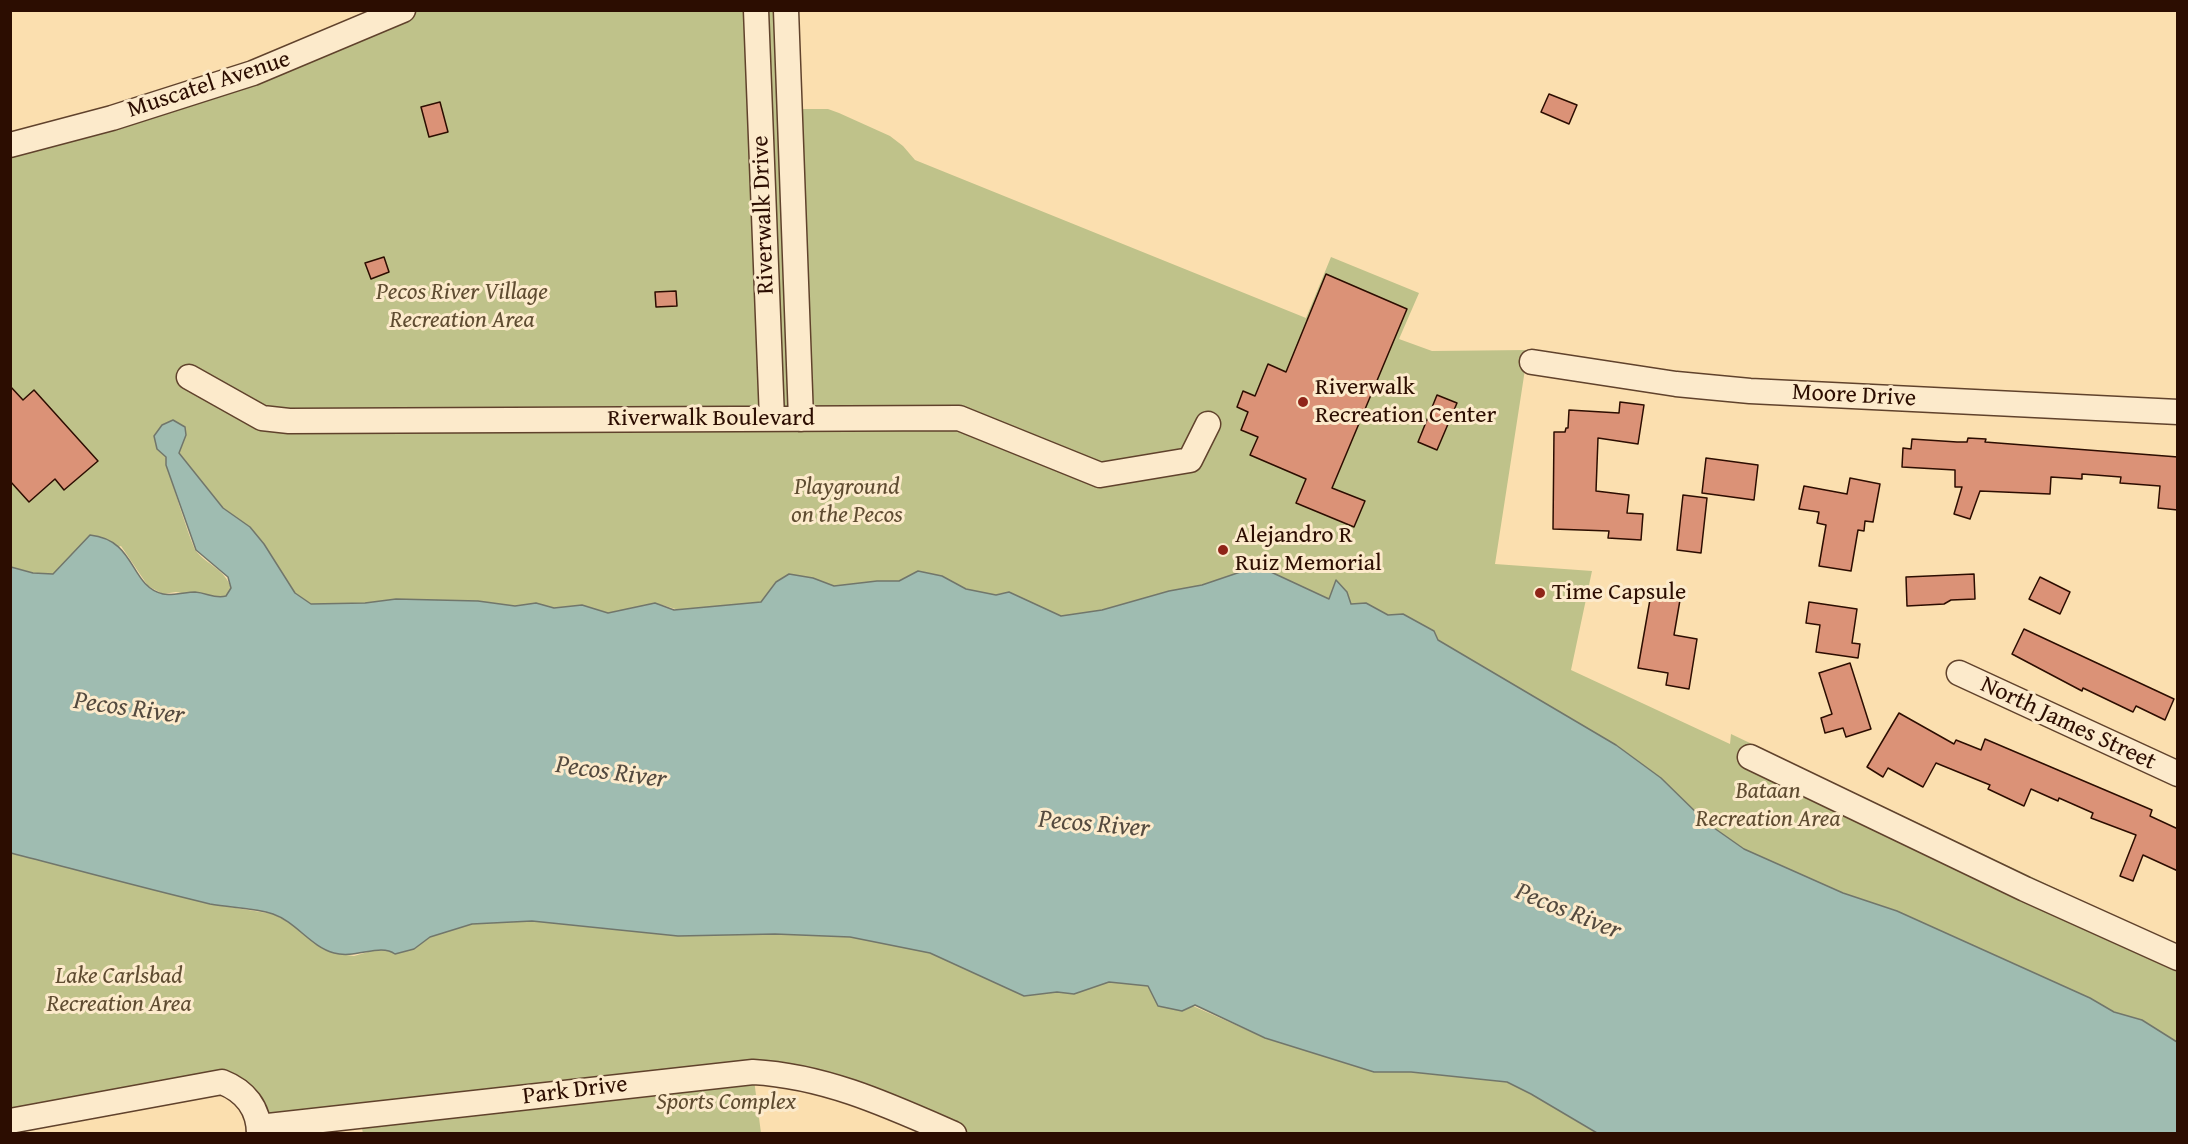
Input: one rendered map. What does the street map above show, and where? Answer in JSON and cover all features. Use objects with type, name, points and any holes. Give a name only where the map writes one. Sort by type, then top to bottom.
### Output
[{"type":"street","name":"Muscatel Avenue","points":[[10,146],[244,76],[319,47],[403,10]]},
{"type":"street","name":"Riverwalk Drive","points":[[756,10],[772,419]]},
{"type":"street","name":"Riverwalk Drive","points":[[786,10],[801,418]]},
{"type":"street","points":[[760,121],[789,121]]},
{"type":"street","name":"Moore Drive","points":[[1532,362],[1676,384],[1750,391],[2178,412]]},
{"type":"street","name":"Riverwalk Boulevard","points":[[189,377],[262,418],[274,420],[959,418],[1100,475],[1190,460],[1208,424]]},
{"type":"street","name":"North James Street","points":[[1959,674],[2178,774]]},
{"type":"street","points":[[1750,757],[2025,889],[2178,958]]},
{"type":"street","name":"Park Drive","points":[[10,1121],[222,1082],[235,1087],[247,1097],[259,1130],[753,1072],[797,1076],[832,1085],[954,1134]]},
{"type":"green space","name":"Pecos River Village Recreation Area","points":[[403,11],[786,11],[789,109],[828,109],[839,113],[890,136],[915,160],[1306,318],[1331,257],[1419,293],[1399,339],[1432,351],[1528,350],[1495,564],[1592,571],[1571,670],[1730,744],[1731,734],[2177,946],[2177,1042],[2142,1020],[2114,1012],[2090,998],[1897,911],[1843,893],[1744,849],[1707,823],[1661,778],[1616,745],[1438,640],[1434,631],[1403,614],[1388,616],[1366,603],[1351,605],[1336,580],[1329,599],[1258,566],[1202,585],[1169,591],[1102,610],[1061,616],[1009,592],[996,595],[966,589],[942,576],[918,571],[899,581],[877,581],[852,585],[834,586],[813,578],[761,602],[679,610],[655,603],[608,613],[582,605],[554,608],[536,603],[515,606],[478,601],[396,599],[365,603],[311,604],[295,593],[264,544],[250,527],[223,508],[179,453],[166,457],[179,504],[196,551],[225,576],[231,588],[226,596],[216,599],[176,592],[163,594],[148,586],[121,546],[64,564],[53,574],[33,573],[11,567],[11,145]]},
{"type":"green space","name":"Lake Carlsbad Recreation Area","points":[[11,853],[211,904],[273,914],[297,927],[332,953],[354,956],[375,950],[414,949],[430,937],[472,924],[532,921],[678,936],[775,934],[850,937],[930,953],[1024,996],[1057,992],[1074,994],[1109,982],[1148,986],[1265,1038],[1374,1072],[1411,1072],[1507,1082],[1596,1133],[954,1133],[753,1072],[761,1133],[363,1134],[360,1116],[259,1127],[235,1087],[11,1121]]},
{"type":"water","name":"Pecos River","points":[[173,420],[185,427],[186,435],[179,453],[223,508],[250,527],[264,544],[295,593],[311,604],[365,603],[396,599],[478,601],[515,606],[536,603],[554,608],[582,605],[608,613],[655,603],[674,610],[761,602],[776,582],[789,574],[813,578],[834,586],[899,581],[918,571],[942,576],[966,589],[996,595],[1009,592],[1061,616],[1102,610],[1169,591],[1202,585],[1258,566],[1329,599],[1336,580],[1347,592],[1351,604],[1366,603],[1388,615],[1403,614],[1434,631],[1438,640],[1616,745],[1661,778],[1707,823],[1744,849],[1843,893],[1897,911],[2090,998],[2114,1012],[2142,1020],[2177,1042],[2177,1133],[1597,1133],[1507,1082],[1411,1072],[1374,1072],[1265,1038],[1195,1005],[1182,1011],[1158,1006],[1148,986],[1109,982],[1074,994],[1057,992],[1024,996],[930,953],[850,937],[775,934],[678,936],[532,921],[472,924],[430,937],[414,949],[395,954],[375,950],[342,954],[318,946],[289,923],[273,914],[210,904],[11,853],[11,567],[33,573],[53,574],[90,535],[116,545],[144,582],[163,594],[195,592],[222,597],[226,596],[231,588],[228,577],[196,550],[166,465],[166,457],[157,449],[154,436],[162,425]]},
{"type":"building","points":[[1549,94],[1577,105],[1569,124],[1541,112]]},
{"type":"building","points":[[440,102],[448,132],[429,137],[421,107]]},
{"type":"building","points":[[384,257],[389,272],[371,279],[365,263]]},
{"type":"building","name":"Riverwalk Recreation Center","points":[[1326,274],[1407,309],[1332,488],[1365,501],[1354,527],[1296,503],[1306,479],[1250,455],[1258,437],[1241,430],[1248,412],[1237,407],[1243,391],[1255,396],[1268,364],[1286,372]]},
{"type":"building","points":[[676,291],[677,306],[656,307],[655,292]]},
{"type":"building","points":[[10,386],[23,400],[34,390],[98,461],[64,490],[55,479],[29,502],[10,481]]},
{"type":"building","points":[[1437,395],[1457,403],[1437,450],[1418,442]]},
{"type":"building","points":[[1620,402],[1644,405],[1638,444],[1598,438],[1596,491],[1629,495],[1627,513],[1643,514],[1641,540],[1608,538],[1609,531],[1553,529],[1554,432],[1565,432],[1568,428],[1569,410],[1619,413]]},
{"type":"building","points":[[1968,438],[1986,439],[1985,442],[2178,457],[2178,510],[2158,508],[2160,486],[2120,483],[2121,477],[2082,474],[2082,479],[2051,477],[2050,494],[1980,491],[1970,519],[1954,514],[1962,487],[1955,487],[1955,470],[1902,467],[1903,448],[1911,449],[1912,439],[1967,442]]},
{"type":"building","points":[[1706,458],[1758,465],[1754,500],[1702,493]]},
{"type":"building","points":[[1850,478],[1880,484],[1873,522],[1865,521],[1864,531],[1858,530],[1851,571],[1819,566],[1826,525],[1817,523],[1819,512],[1799,509],[1804,486],[1847,494]]},
{"type":"building","points":[[1683,495],[1707,498],[1701,553],[1677,550]]},
{"type":"building","points":[[1974,574],[1975,599],[1907,606],[1906,577]]},
{"type":"building","points":[[2040,577],[2070,592],[2060,614],[2029,599]]},
{"type":"building","points":[[1651,594],[1680,600],[1674,635],[1697,639],[1689,689],[1666,685],[1668,673],[1638,668]]},
{"type":"building","points":[[1809,602],[1857,609],[1852,643],[1860,644],[1858,658],[1816,652],[1820,625],[1806,623]]},
{"type":"building","points":[[2024,629],[2174,699],[2165,720],[2136,706],[2133,712],[2083,688],[2082,691],[2012,654]]},
{"type":"building","points":[[1850,663],[1871,729],[1846,737],[1843,728],[1825,733],[1821,718],[1832,714],[1819,673]]},
{"type":"building","points":[[1899,713],[1954,744],[1956,740],[1981,750],[1985,739],[2152,810],[2150,816],[2178,829],[2178,871],[2143,855],[2133,881],[2120,876],[2136,835],[2091,818],[2093,813],[2059,798],[2058,801],[2031,789],[2024,806],[1988,789],[1990,785],[1936,763],[1923,787],[1888,768],[1883,777],[1867,767]]},
{"type":"place","name":"Riverwalk Recreation Center","points":[[1303,402]]},
{"type":"place","name":"Alejandro R Ruiz Memorial","points":[[1223,550]]},
{"type":"place","name":"Time Capsule","points":[[1540,593]]},
{"type":"park label","name":"Playground on the Pecos","points":[[847,502]]},
{"type":"park label","name":"Bataan Recreation Area","points":[[1768,806]]},
{"type":"park label","name":"Sports Complex","points":[[726,1103]]}]
